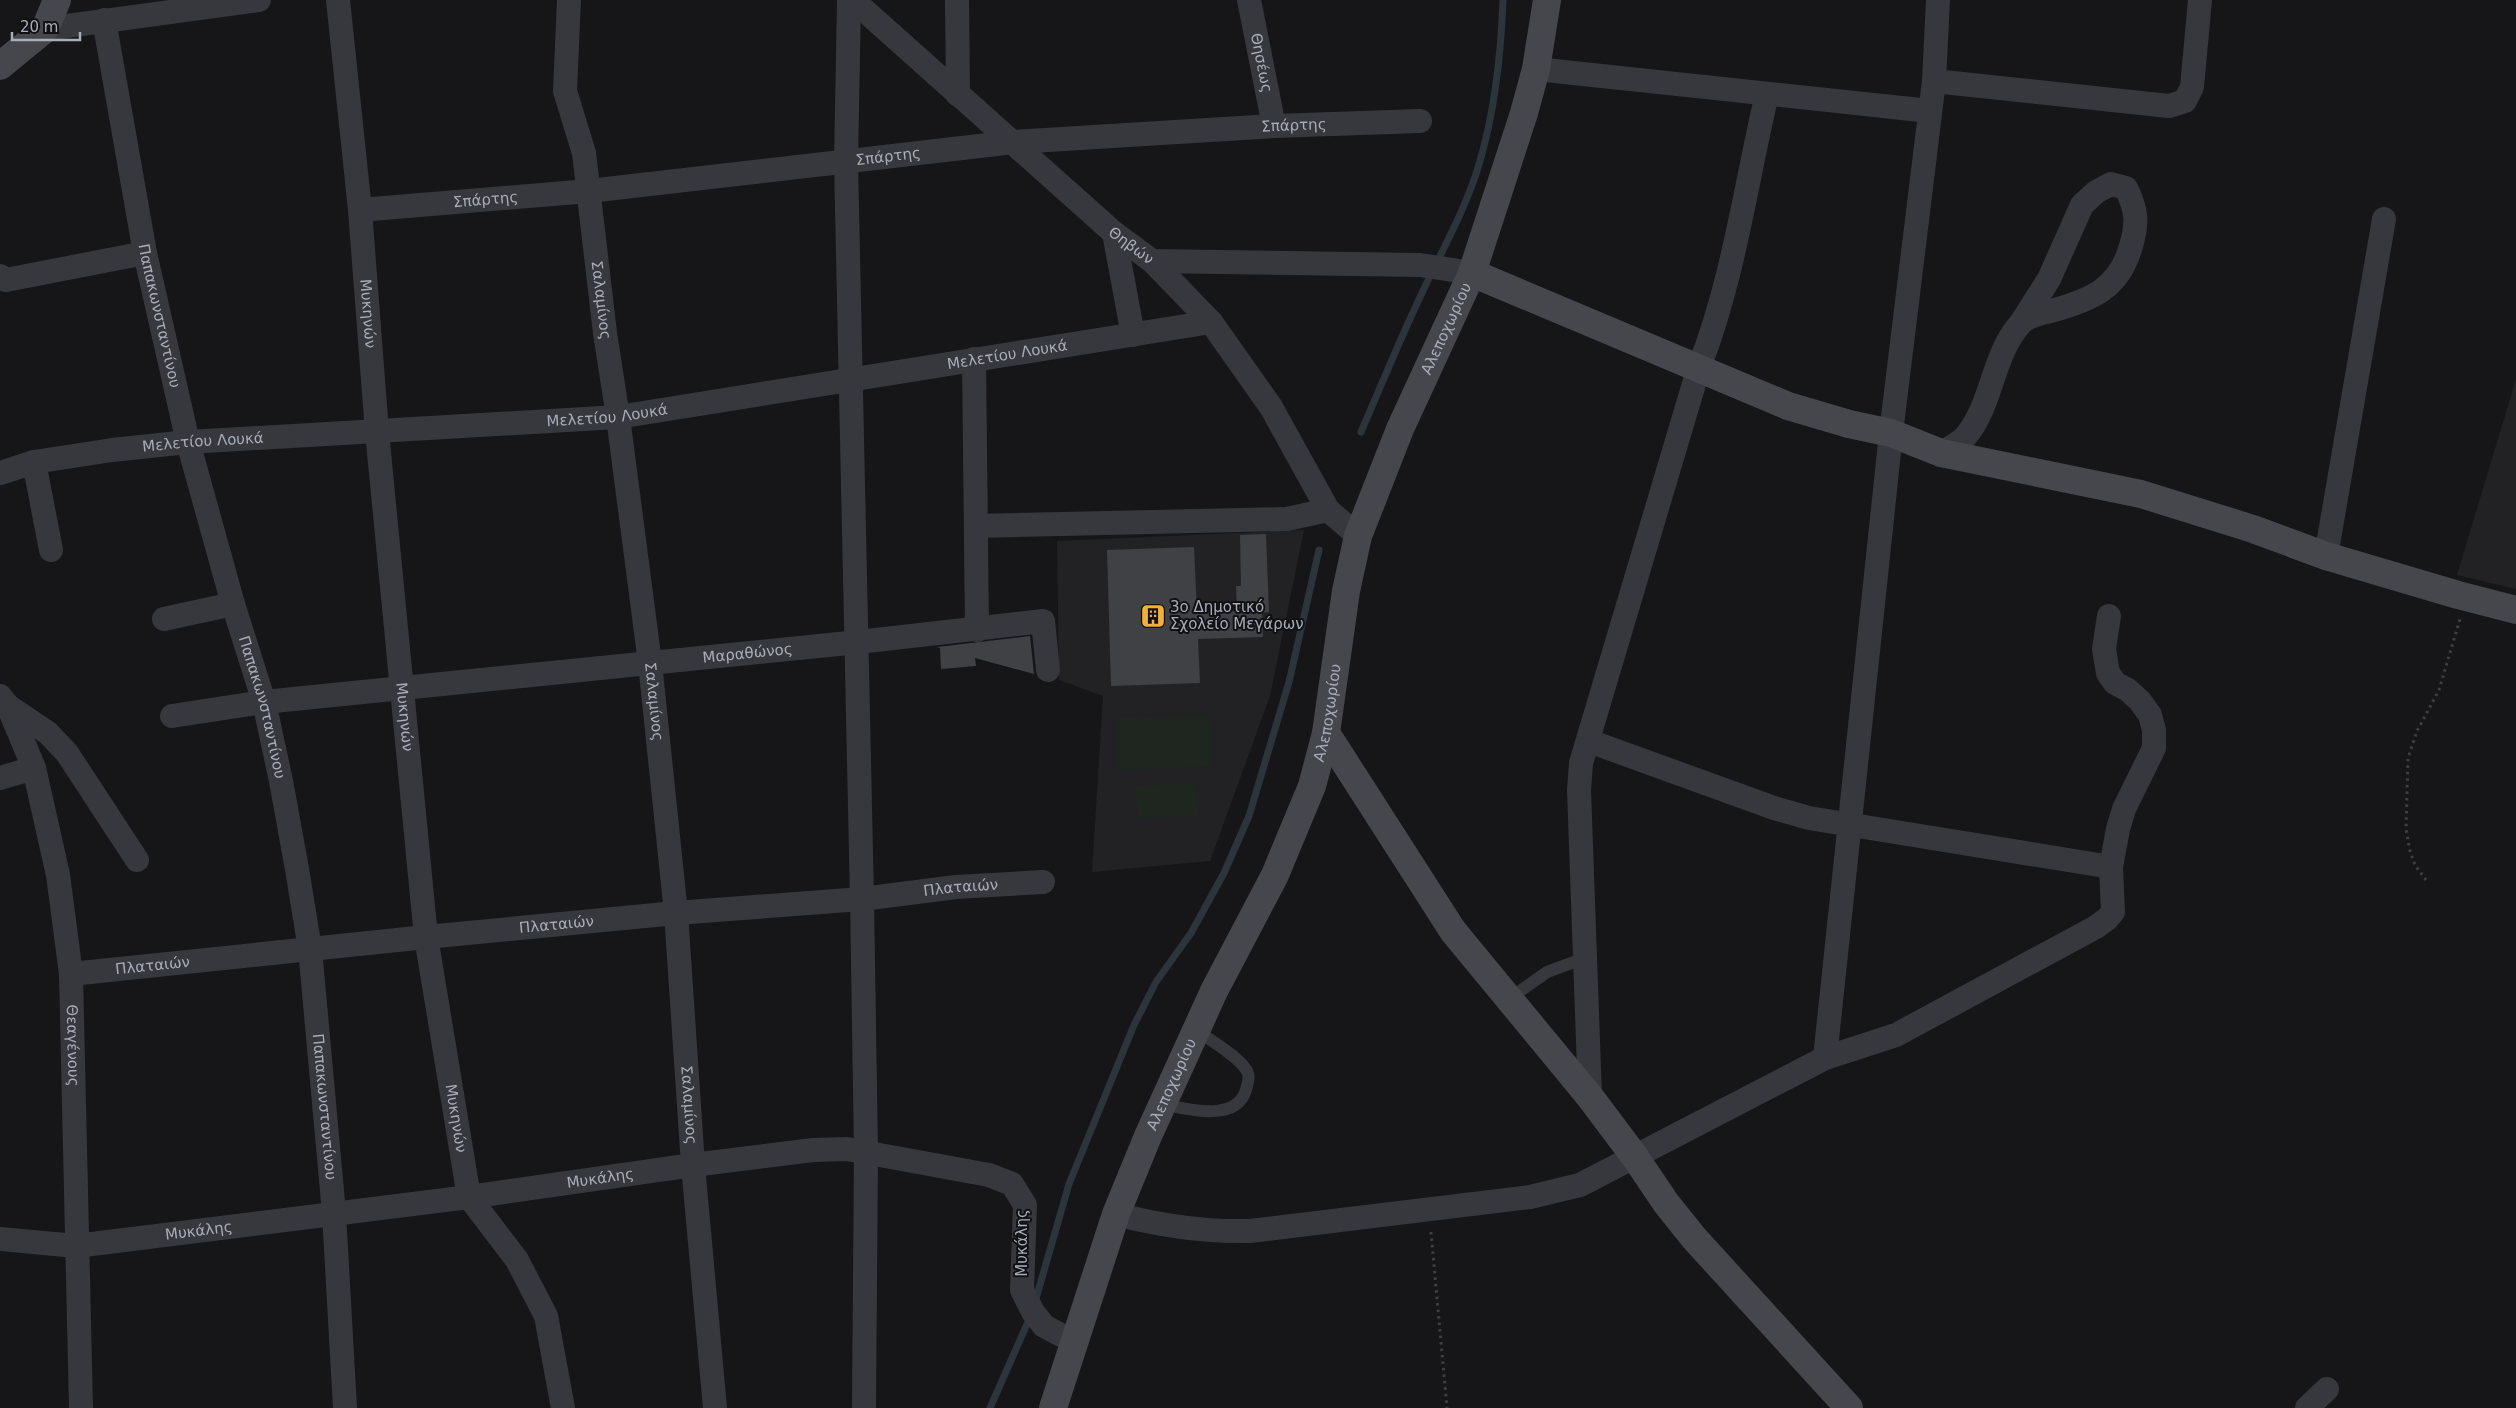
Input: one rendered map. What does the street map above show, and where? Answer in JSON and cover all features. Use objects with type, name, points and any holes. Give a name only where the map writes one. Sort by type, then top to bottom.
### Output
[{"type":"street","points":[[0,66],[45,29],[57,0]]},
{"type":"street","points":[[45,29],[259,0]]},
{"type":"street","name":"Μυκηνών","points":[[338,0],[360,210],[377,432],[426,937],[469,1198],[516,1260],[546,1316],[564,1408]]},
{"type":"street","name":"Σαλαμίνος","points":[[569,0],[566,91],[584,153],[605,332],[650,664],[676,913],[693,1164],[715,1408]]},
{"type":"street","points":[[849,0],[846,162],[858,642],[866,1152],[864,1408]]},
{"type":"street","name":"Θηβών","points":[[853,0],[1114,233],[1152,262],[1211,322],[1271,407],[1328,510],[1358,536]]},
{"type":"street","points":[[957,0],[958,95]]},
{"type":"street","name":"Θησέως","points":[[1249,0],[1274,126]]},
{"type":"street","name":"Αλεποχωρίου","points":[[1053,1408],[1116,1214],[1162,1104],[1214,990],[1275,875],[1312,786],[1326,733],[1346,591],[1358,536],[1515,145],[1536,69],[1547,0]]},
{"type":"street","points":[[1825,1058],[1891,433],[1934,81],[1938,0]]},
{"type":"street","points":[[1934,81],[2169,106],[2185,101],[2192,87],[2200,0]]},
{"type":"street","name":"Παπακωνσταντίνου","points":[[104,20],[146,253],[188,442],[233,604],[264,702],[282,781],[310,949],[334,1213],[345,1408]]},
{"type":"street","points":[[1536,69],[1930,111]]},
{"type":"street","points":[[1590,1097],[1579,790],[1581,764],[1699,367],[1712,333],[1743,211],[1751,159],[1767,94]]},
{"type":"street","name":"Σπάρτης","points":[[360,210],[589,191],[1014,142],[1274,126],[1420,121]]},
{"type":"street","points":[[1941,453],[1965,437],[1982,411],[2000,358],[2020,323],[2049,279],[2082,205],[2096,192],[2111,184],[2126,188],[2135,206],[2136,229],[2124,267],[2112,284],[2075,304],[2035,315],[2020,323]]},
{"type":"street","points":[[2326,556],[2384,219]]},
{"type":"street","points":[[1114,233],[1134,335]]},
{"type":"street","points":[[0,276],[6,280],[146,253]]},
{"type":"street","points":[[1152,262],[1420,265],[1466,271],[1699,367],[1788,406],[1849,424],[1891,433],[1941,453],[2142,494],[2253,529],[2326,556],[2466,598],[2516,610]]},
{"type":"street","name":"Μελετίου Λουκά","points":[[0,472],[34,462],[112,450],[188,442],[618,417],[1211,322]]},
{"type":"street","points":[[974,359],[977,630]]},
{"type":"street","points":[[34,462],[51,550]]},
{"type":"street","points":[[977,526],[1287,519],[1328,510]]},
{"type":"street","points":[[164,619],[233,604]]},
{"type":"street","points":[[1116,1214],[1163,1226],[1213,1232],[1250,1231],[1530,1198],[1558,1192],[1580,1185],[1825,1058],[1896,1035],[2107,920],[2113,912],[2112,867],[2124,809],[2154,748],[2154,730],[2150,715],[2128,690],[2115,683],[2108,673],[2104,649],[2109,616]]},
{"type":"street","name":"Μαραθώνος","points":[[172,716],[264,702],[977,630],[1043,621],[1048,670]]},
{"type":"street","points":[[4,701],[48,733],[67,753],[137,860]]},
{"type":"street","name":"Θεαγένους","points":[[4,701],[34,768],[58,875],[71,974],[81,1408]]},
{"type":"street","points":[[1326,733],[1453,931],[1590,1097],[1635,1157],[1666,1203],[1694,1238],[1849,1408]]},
{"type":"street","points":[[1589,740],[1774,808],[1809,818],[2112,867]]},
{"type":"street","points":[[0,778],[34,768]]},
{"type":"street","name":"Πλαταιών","points":[[71,974],[676,913],[862,899],[956,888],[1043,882]]},
{"type":"street","name":"Μυκάλης","points":[[0,1239],[76,1246],[469,1198],[693,1164],[813,1150],[847,1149],[989,1175],[1012,1184],[1025,1206],[1022,1290],[1032,1312],[1044,1326],[1062,1336],[1076,1338]]},
{"type":"street","points":[[2307,1408],[2327,1389]]},
{"type":"lane","points":[[1509,999],[1547,972],[1585,958]]},
{"type":"lane","points":[[1162,1104],[1213,1111],[1238,1104],[1244,1094],[1249,1079],[1247,1070],[1240,1061],[1196,1030]]},
{"type":"path","points":[[2426,880],[2416,865],[2410,851],[2406,829],[2408,758],[2416,731],[2439,690],[2466,598]]},
{"type":"path","points":[[1429,1209],[1448,1408]]},
{"type":"shaded area","points":[[2516,379],[2516,589],[2457,575]]},
{"type":"shaded area","points":[[1304,530],[1270,696],[1210,861],[1092,872],[1103,696],[1059,680],[1057,541]]},
{"type":"shaded area","points":[[1210,715],[1213,766],[1118,770],[1116,718]]},
{"type":"shaded area","points":[[1196,783],[1199,815],[1138,818],[1135,786]]},
{"type":"building","name":"3ο Δημοτικό Σχολείο Μεγάρων","points":[[1266,534],[1269,612],[1262,613],[1263,637],[1198,639],[1200,683],[1111,686],[1107,550],[1194,547],[1197,613],[1237,611],[1236,586],[1241,586],[1240,535]]},
{"type":"building","points":[[1030,636],[1034,674],[975,658],[976,666],[941,669],[940,648],[937,647]]},
{"type":"waterway","points":[[1361,432],[1406,328],[1475,178],[1493,101],[1501,41],[1503,0]]},
{"type":"waterway","points":[[1035,1302],[1069,1184],[1134,1025],[1156,982],[1191,933],[1224,873],[1249,816],[1289,682],[1319,550]]},
{"type":"waterway","points":[[990,1408],[1031,1315]]},
{"type":"place","name":"3ο Δημοτικό Σχολείο Μεγάρων","points":[[1153,616]]}]
